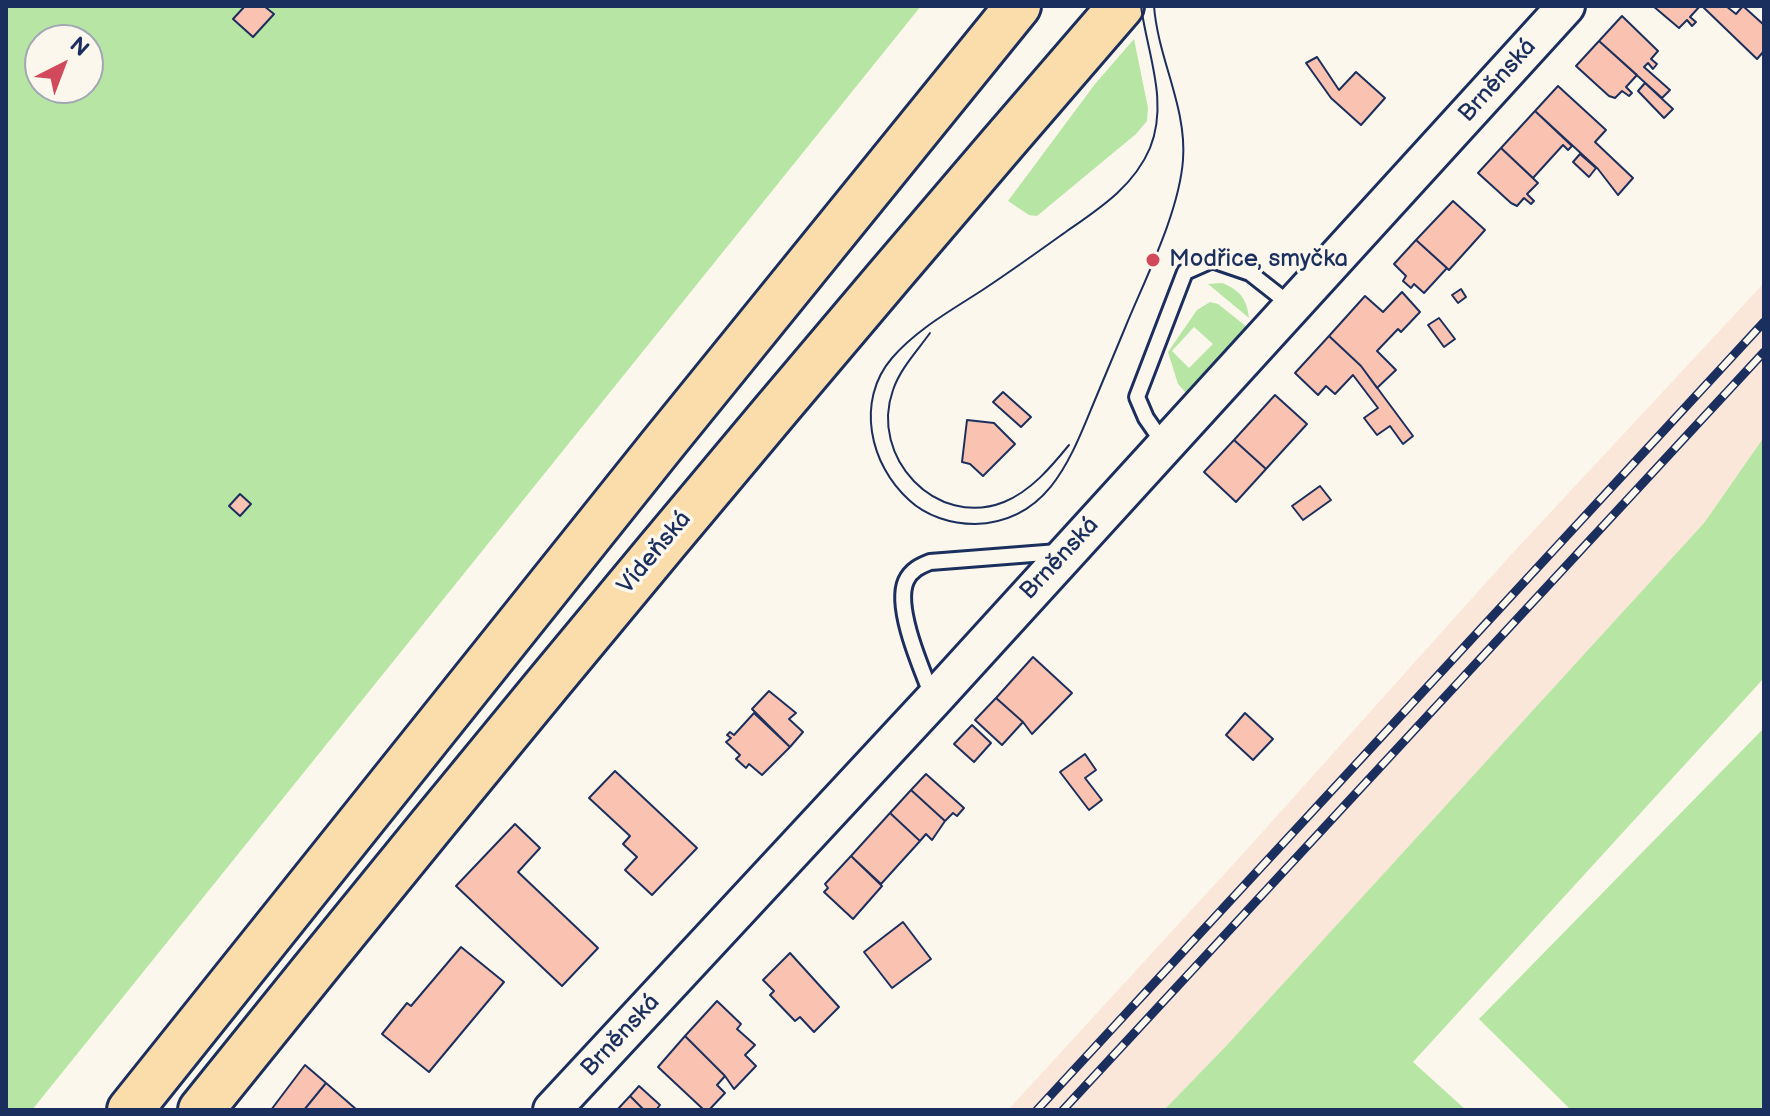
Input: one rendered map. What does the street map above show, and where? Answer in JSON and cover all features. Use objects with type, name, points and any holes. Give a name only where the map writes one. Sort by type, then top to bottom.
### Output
[{"type":"highway","points":[[130,1110],[1018,6]]},
{"type":"highway","name":"Vídeňská","points":[[201,1110],[432,822],[712,485],[1110,19]]},
{"type":"highway","points":[[97,1110],[109,1096],[198,1025]]},
{"type":"street","name":"Brněnská","points":[[552,1110],[934,699],[1566,6]]},
{"type":"lane","points":[[1165,446],[1146,418],[1137,397],[1185,272],[1212,260],[1250,273],[1293,306]]},
{"type":"lane","points":[[934,699],[910,641],[903,593],[906,580],[916,567],[930,562],[1067,551]]},
{"type":"shaded area","points":[[1764,283],[1764,437],[1704,523],[1227,1045],[1164,1110],[1008,1110],[1509,557]]},
{"type":"green space","points":[[6,6],[921,6],[32,1110],[6,1110]]},
{"type":"green space","points":[[1134,39],[1148,108],[1147,121],[1136,134],[1037,216],[1029,215],[1008,201],[1095,84]]},
{"type":"green space","points":[[1222,283],[1242,296],[1249,318],[1208,284]]},
{"type":"green space","points":[[1210,302],[1218,304],[1247,327],[1187,394],[1178,384],[1168,352],[1197,310]],"holes":[[[1194,327],[1213,344],[1189,368],[1172,351]]]},
{"type":"green space","points":[[1764,437],[1764,678],[1413,1062],[1466,1110],[1164,1110],[1704,523]]},
{"type":"green space","points":[[1764,728],[1764,1110],[1571,1110],[1479,1019]]},
{"type":"building","points":[[245,6],[264,6],[274,14],[253,37],[233,19]]},
{"type":"building","points":[[1653,6],[1700,6],[1690,17],[1696,22],[1692,26],[1687,20],[1679,28]]},
{"type":"building","points":[[1702,6],[1726,6],[1736,14],[1743,6],[1764,25],[1764,51],[1757,59]]},
{"type":"building","points":[[1622,16],[1658,51],[1651,59],[1657,64],[1653,69],[1648,63],[1644,67],[1670,90],[1662,98],[1599,41]]},
{"type":"building","points":[[1599,41],[1637,75],[1626,87],[1632,93],[1629,96],[1622,91],[1615,98],[1609,96],[1576,66]]},
{"type":"building","points":[[1317,57],[1339,90],[1356,72],[1385,98],[1361,125],[1331,98],[1306,63]]},
{"type":"building","points":[[1645,83],[1673,109],[1664,118],[1638,91]]},
{"type":"building","points":[[1558,86],[1606,130],[1595,142],[1633,178],[1618,195],[1598,169],[1535,111]]},
{"type":"building","points":[[1535,111],[1572,146],[1568,150],[1563,145],[1533,178],[1501,148]]},
{"type":"building","points":[[1501,148],[1538,183],[1527,194],[1534,201],[1531,204],[1524,198],[1517,206],[1511,203],[1478,173]]},
{"type":"building","points":[[1580,154],[1596,168],[1589,177],[1573,162]]},
{"type":"building","points":[[1453,201],[1485,230],[1449,270],[1416,240]]},
{"type":"building","points":[[1416,240],[1447,268],[1424,293],[1414,284],[1411,288],[1403,281],[1406,276],[1394,264]]},
{"type":"building","points":[[1461,289],[1466,297],[1458,303],[1452,295]]},
{"type":"building","points":[[1402,292],[1420,312],[1377,351],[1396,370],[1377,388],[1361,366],[1329,336],[1365,296],[1383,312]]},
{"type":"building","points":[[1439,318],[1455,339],[1444,347],[1428,325]]},
{"type":"building","points":[[1329,336],[1361,366],[1413,436],[1403,444],[1390,426],[1377,435],[1364,418],[1378,408],[1353,375],[1335,394],[1326,386],[1318,395],[1295,373]]},
{"type":"building","points":[[1003,392],[1031,417],[1021,427],[993,402]]},
{"type":"building","points":[[1275,395],[1307,424],[1266,469],[1234,440]]},
{"type":"building","points":[[967,420],[994,423],[1015,444],[983,476],[970,464],[962,462]]},
{"type":"building","points":[[1234,440],[1266,469],[1236,502],[1204,472]]},
{"type":"building","points":[[1320,486],[1331,500],[1303,520],[1292,506]]},
{"type":"building","points":[[240,494],[251,504],[240,516],[229,506]]},
{"type":"building","points":[[1033,657],[1072,693],[1032,734],[996,698]]},
{"type":"building","points":[[769,691],[796,713],[789,719],[803,732],[790,747],[752,709]]},
{"type":"building","points":[[996,698],[1023,722],[1002,745],[975,720]]},
{"type":"building","points":[[754,713],[790,747],[762,775],[749,764],[746,768],[736,759],[740,755],[726,742],[731,738],[727,735],[730,732],[734,735]]},
{"type":"building","points":[[1245,713],[1273,739],[1253,760],[1226,735]]},
{"type":"building","points":[[972,725],[991,743],[974,762],[954,744]]},
{"type":"building","points":[[1085,754],[1096,770],[1085,778],[1102,800],[1089,810],[1060,772]]},
{"type":"building","points":[[615,771],[697,848],[652,895],[625,870],[637,857],[623,844],[630,836],[589,798]]},
{"type":"building","points":[[926,774],[964,808],[957,816],[953,813],[945,821],[911,790]]},
{"type":"building","points":[[911,790],[945,821],[932,840],[926,834],[920,841],[890,813]]},
{"type":"building","points":[[890,813],[920,841],[881,884],[851,856]]},
{"type":"building","points":[[515,824],[540,848],[518,872],[598,948],[562,986],[456,886]]},
{"type":"building","points":[[851,856],[882,886],[853,919],[824,892],[828,888],[825,884]]},
{"type":"building","points":[[903,922],[931,959],[892,988],[864,952]]},
{"type":"building","points":[[461,947],[504,982],[429,1072],[382,1034],[407,1003],[411,1006]]},
{"type":"building","points":[[790,953],[839,1007],[814,1032],[800,1017],[795,1021],[770,995],[774,991],[763,980]]},
{"type":"building","points":[[717,1001],[741,1024],[737,1029],[755,1045],[745,1055],[756,1066],[734,1089],[685,1036]]},
{"type":"building","points":[[685,1036],[725,1076],[717,1085],[725,1093],[709,1110],[704,1110],[658,1067]]},
{"type":"building","points":[[305,1065],[326,1083],[304,1110],[271,1110]]},
{"type":"building","points":[[326,1083],[357,1110],[304,1110]]},
{"type":"building","points":[[639,1086],[660,1105],[656,1110],[644,1110],[630,1096]]},
{"type":"building","points":[[630,1096],[644,1110],[617,1110]]},
{"type":"tram line","points":[[1141,6],[1155,77],[1157,113],[1150,148],[1135,174],[1092,214],[923,330],[901,348],[881,375],[871,413],[877,451],[896,486],[909,500],[939,518],[966,524],[999,521],[1020,513],[1052,486],[1074,449],[1151,267],[1175,202],[1183,160],[1181,121],[1154,6]]},
{"type":"tram line","points":[[930,333],[896,382],[888,415],[891,440],[900,462],[914,481],[933,496],[955,505],[979,508],[1004,502],[1032,485],[1069,445]]},
{"type":"railway","points":[[1037,1110],[1764,322]]},
{"type":"railway","points":[[1063,1110],[1764,352]]},
{"type":"place","name":"Modřice, smyčka","points":[[1153,260]]}]
